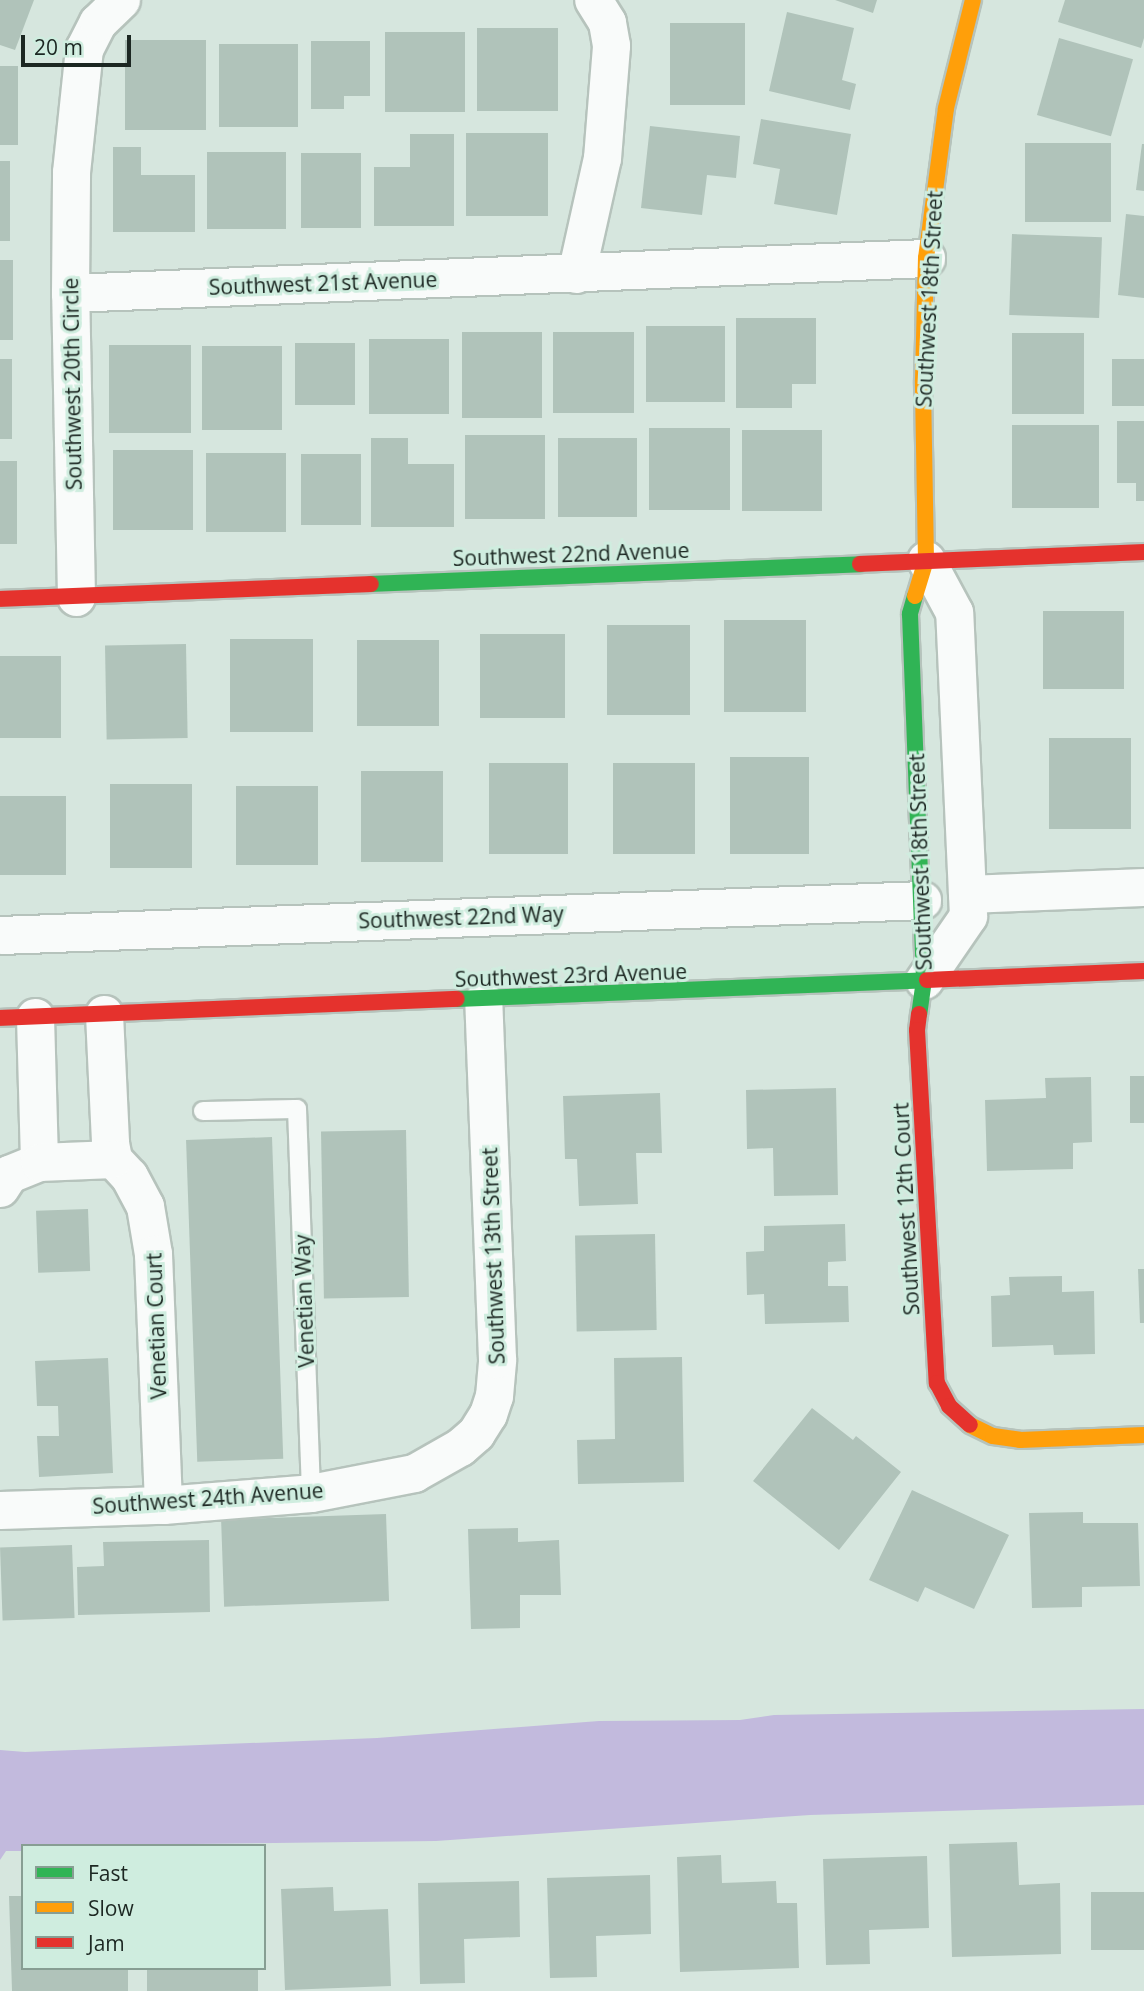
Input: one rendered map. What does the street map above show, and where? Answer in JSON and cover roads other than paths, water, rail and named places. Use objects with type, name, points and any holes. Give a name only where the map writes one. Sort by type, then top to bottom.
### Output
[{"type":"street","name":"Southwest 20th Circle","points":[[76,597],[70,293],[71,172],[84,48],[97,22],[121,0]]},
{"type":"street","points":[[576,274],[602,158],[611,45],[607,22],[593,0]]},
{"type":"street","name":"Southwest 18th Street","points":[[924,980],[910,614],[926,560],[923,380],[926,258],[946,108],[973,0]]},
{"type":"street","name":"Southwest 21st Avenue","points":[[70,293],[926,258]]},
{"type":"street","name":"Southwest 22nd Avenue","points":[[0,599],[1144,552]]},
{"type":"street","name":"Southwest 18th Street","points":[[924,980],[968,916],[954,612],[926,560]]},
{"type":"street","points":[[967,894],[1144,887]]},
{"type":"street","name":"Southwest 22nd Way","points":[[0,935],[922,900]]},
{"type":"street","name":"Southwest 23rd Avenue","points":[[17,1017],[1144,971]]},
{"type":"street","name":"Southwest 12th Court","points":[[924,980],[917,1030],[937,1383],[950,1406],[969,1425],[993,1436],[1020,1440],[1144,1435]]},
{"type":"street","name":"Southwest 13th Street","points":[[414,1473],[460,1447],[476,1433],[488,1414],[497,1379],[483,1000]]},
{"type":"street","points":[[0,1188],[9,1174],[39,1162],[113,1159],[104,1014]]},
{"type":"street","points":[[17,1017],[39,1162]]},
{"type":"street","name":"Venetian Court","points":[[113,1159],[139,1191],[150,1228],[163,1504]]},
{"type":"street","name":"Southwest 24th Avenue","points":[[1,1499],[163,1504],[311,1493],[414,1473]]},
{"type":"lane","name":"Venetian Way","points":[[203,1111],[297,1109],[311,1493]]}]
